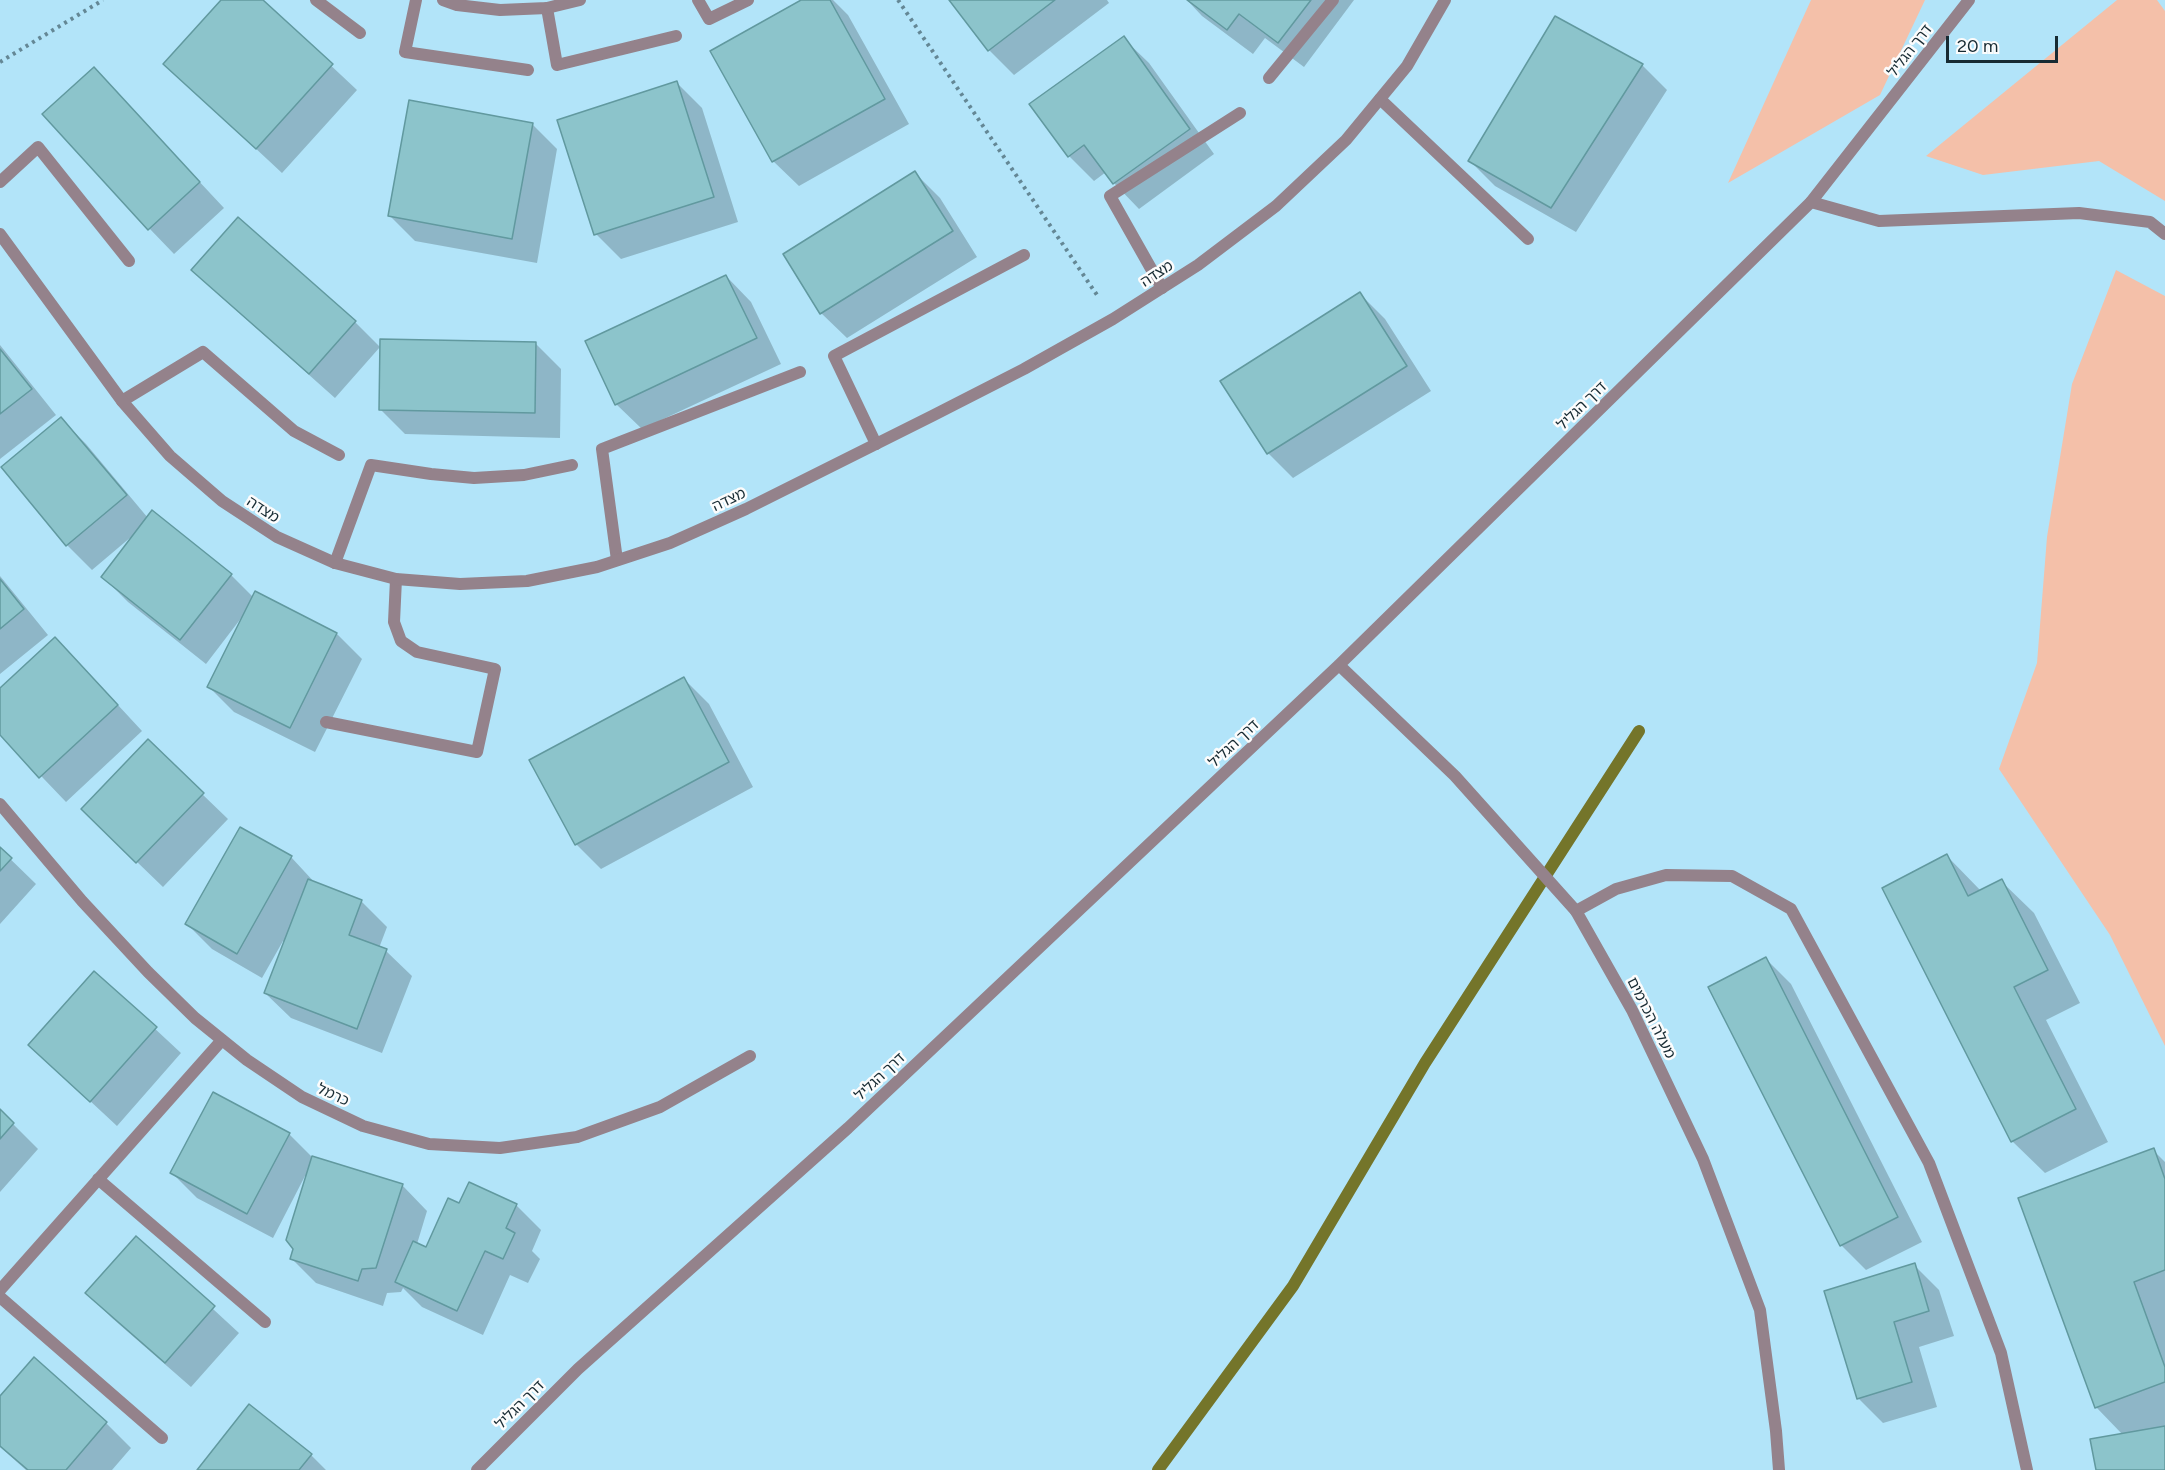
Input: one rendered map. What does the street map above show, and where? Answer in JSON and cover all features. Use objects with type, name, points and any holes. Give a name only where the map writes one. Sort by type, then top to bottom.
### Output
[{"type":"street","points":[[316,0],[360,33]]},
{"type":"street","points":[[416,0],[405,51],[528,70]]},
{"type":"street","points":[[443,0],[457,5],[500,10],[547,8],[580,0]]},
{"type":"street","points":[[698,0],[709,19],[748,0]]},
{"type":"street","points":[[1269,78],[1333,0]]},
{"type":"street","name":"מצדה","points":[[0,234],[122,401],[170,456],[222,501],[277,537],[335,563],[396,579],[460,584],[526,581],[597,567],[670,543],[746,509],[876,444],[1024,369],[1113,319],[1198,265],[1276,206],[1346,140],[1407,66],[1445,0]]},
{"type":"street","name":"דרך הגליל","points":[[477,1470],[578,1369],[848,1128],[1339,665],[1811,202],[1969,0]]},
{"type":"street","points":[[547,8],[557,65],[676,36]]},
{"type":"street","points":[[1380,99],[1528,239]]},
{"type":"street","points":[[1162,288],[1110,196],[1240,113]]},
{"type":"street","points":[[0,182],[38,147],[129,261]]},
{"type":"street","points":[[1811,202],[1879,221],[2079,213],[2150,222],[2165,234]]},
{"type":"street","points":[[876,444],[834,356],[1024,255]]},
{"type":"street","points":[[122,401],[203,352],[294,430],[339,454]]},
{"type":"street","points":[[617,560],[602,449],[800,372]]},
{"type":"street","points":[[335,563],[371,465],[474,478],[524,475],[572,465]]},
{"type":"street","points":[[326,722],[477,752],[495,669],[417,652],[401,641],[394,622],[396,579]]},
{"type":"street","name":"מעלה הכרמים","points":[[1339,665],[1455,776],[1576,911],[1632,1010],[1703,1159],[1760,1310],[1779,1470]]},
{"type":"street","name":"כרמל","points":[[0,804],[82,902],[195,1018],[247,1060],[303,1097],[363,1126],[429,1144],[500,1148],[577,1137],[660,1107],[750,1056]]},
{"type":"street","points":[[1576,911],[1616,889],[1666,875],[1732,876],[1791,909],[1929,1163],[2001,1353],[2027,1470]]},
{"type":"street","points":[[0,1290],[222,1040]]},
{"type":"street","points":[[98,1179],[265,1322]]},
{"type":"street","points":[[0,1297],[162,1438]]},
{"type":"path","points":[[0,62],[103,0]]},
{"type":"path","points":[[898,0],[1113,319]]},
{"type":"shaded area","points":[[1811,0],[1925,0],[1880,95],[1728,183]]},
{"type":"shaded area","points":[[2117,0],[2157,0],[2165,11],[2165,201],[2099,161],[1983,175],[1926,156]]},
{"type":"shaded area","points":[[2116,270],[2165,296],[2165,1046],[2110,935],[1999,769],[2037,663],[2047,537],[2072,384]]},
{"type":"building","points":[[221,0],[263,0],[333,64],[256,149],[163,64]]},
{"type":"building","points":[[801,0],[830,0],[885,99],[772,162],[710,51]]},
{"type":"building","points":[[949,0],[1055,0],[988,51]]},
{"type":"building","points":[[1187,0],[1311,0],[1278,43],[1239,14],[1227,30]]},
{"type":"building","points":[[1555,16],[1643,64],[1551,208],[1468,161]]},
{"type":"building","points":[[1124,36],[1190,129],[1113,184],[1084,145],[1068,157],[1029,104]]},
{"type":"building","points":[[94,67],[200,182],[148,230],[42,114]]},
{"type":"building","points":[[677,81],[714,197],[594,235],[557,120]]},
{"type":"building","points":[[409,100],[533,123],[512,239],[388,216]]},
{"type":"building","points":[[915,171],[953,231],[820,314],[783,254]]},
{"type":"building","points":[[238,217],[356,321],[309,374],[191,270]]},
{"type":"building","points":[[726,275],[757,338],[615,405],[585,341]]},
{"type":"building","points":[[1360,292],[1407,366],[1267,454],[1220,381]]},
{"type":"building","points":[[380,339],[536,342],[535,413],[379,410]]},
{"type":"building","points":[[0,349],[32,389],[0,414]]},
{"type":"building","points":[[61,417],[127,495],[66,546],[1,467]]},
{"type":"building","points":[[152,510],[232,574],[180,640],[101,577]]},
{"type":"building","points":[[0,579],[24,609],[0,629]]},
{"type":"building","points":[[255,591],[337,633],[290,728],[207,687]]},
{"type":"building","points":[[55,637],[118,705],[39,778],[0,735],[0,688]]},
{"type":"building","points":[[684,677],[729,762],[575,845],[529,760]]},
{"type":"building","points":[[148,739],[204,793],[136,863],[81,809]]},
{"type":"building","points":[[240,827],[292,856],[237,954],[185,924]]},
{"type":"building","points":[[0,847],[12,858],[0,871]]},
{"type":"building","points":[[1947,854],[1968,896],[2002,879],[2048,970],[2014,987],[2076,1109],[2011,1142],[1882,888]]},
{"type":"building","points":[[308,879],[362,900],[349,935],[387,949],[357,1029],[264,993]]},
{"type":"building","points":[[1766,957],[1898,1217],[1840,1246],[1708,987]]},
{"type":"building","points":[[94,971],[157,1027],[90,1102],[28,1045]]},
{"type":"building","points":[[213,1092],[290,1133],[247,1214],[170,1173]]},
{"type":"building","points":[[0,1109],[14,1123],[0,1139]]},
{"type":"building","points":[[2154,1148],[2165,1179],[2165,1270],[2134,1282],[2165,1367],[2165,1382],[2095,1408],[2018,1198]]},
{"type":"building","points":[[312,1156],[403,1184],[376,1268],[362,1269],[358,1281],[290,1259],[293,1249],[286,1240]]},
{"type":"building","points":[[469,1182],[517,1204],[506,1228],[515,1233],[503,1259],[485,1251],[457,1311],[395,1282],[413,1241],[426,1247],[448,1198],[459,1203]]},
{"type":"building","points":[[136,1236],[215,1306],[165,1363],[85,1293]]},
{"type":"building","points":[[1915,1263],[1929,1311],[1894,1322],[1912,1382],[1857,1399],[1824,1291]]},
{"type":"building","points":[[34,1357],[107,1422],[66,1470],[28,1470],[0,1446],[0,1396]]},
{"type":"building","points":[[249,1404],[312,1454],[299,1470],[197,1470]]},
{"type":"building","points":[[2165,1426],[2165,1470],[2096,1470],[2090,1439]]},
{"type":"waterway","points":[[1158,1470],[1293,1286],[1425,1063],[1639,731]]}]
